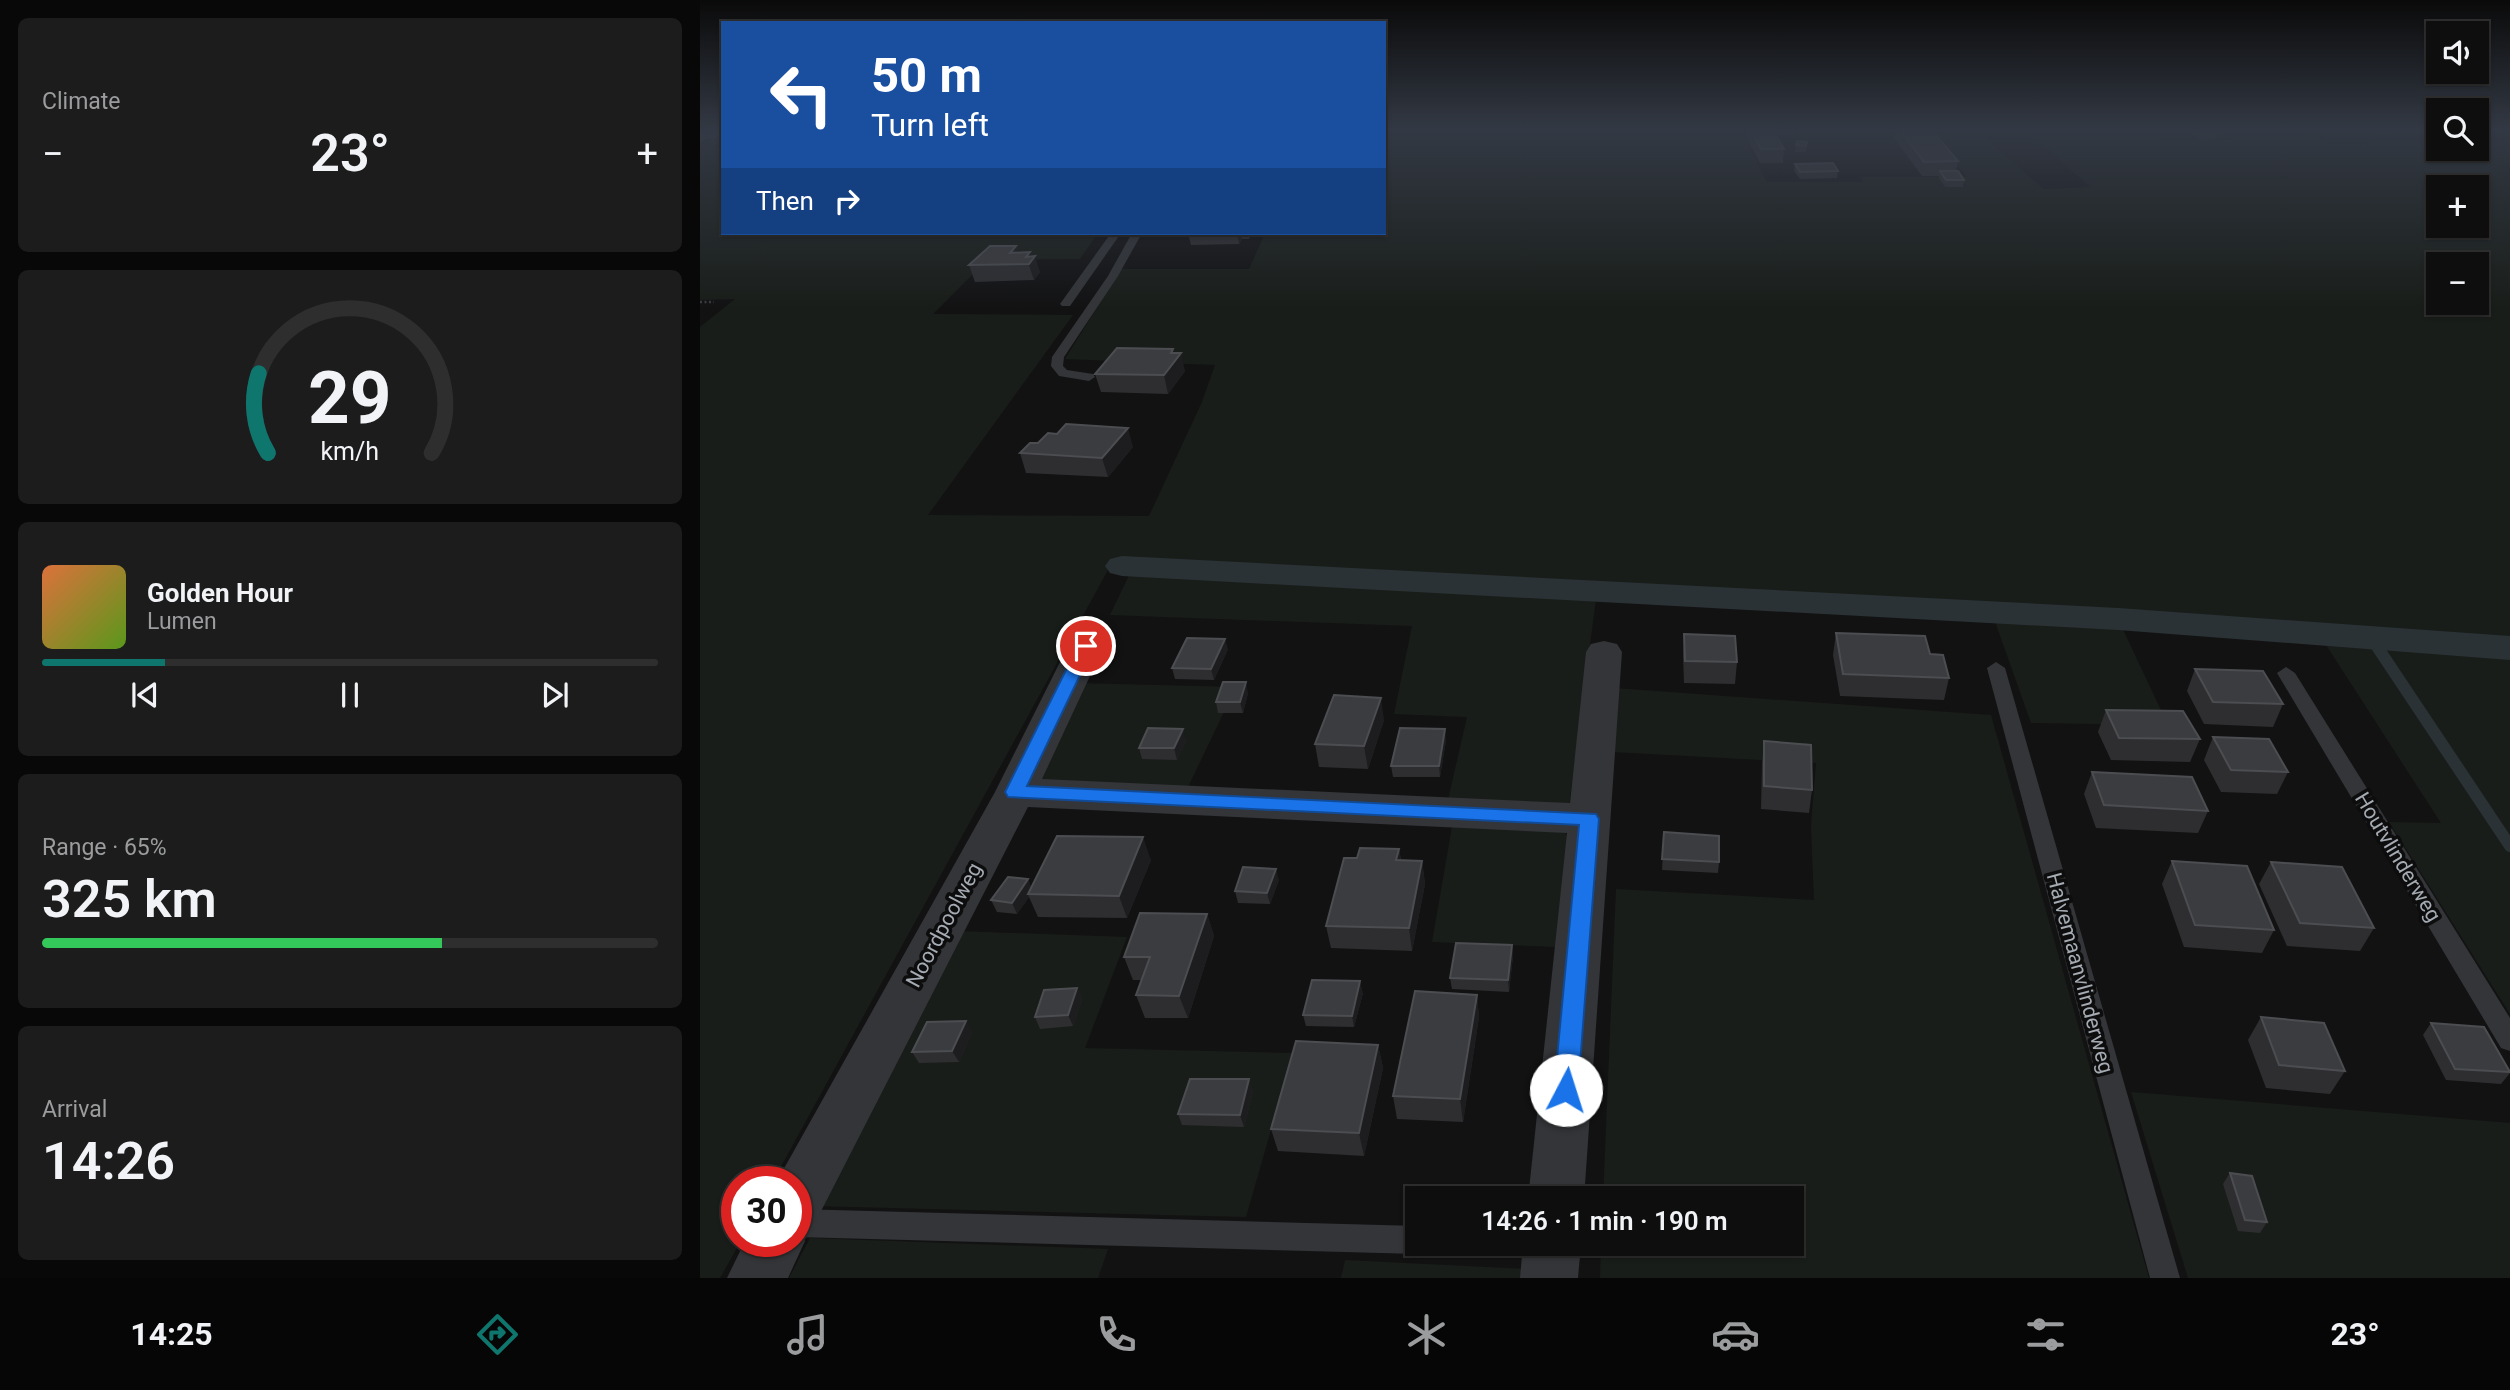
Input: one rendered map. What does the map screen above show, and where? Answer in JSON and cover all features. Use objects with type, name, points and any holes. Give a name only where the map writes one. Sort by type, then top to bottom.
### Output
[{"type":"street","name":"Noordpoolweg","points":[[812,1172],[1015,792],[1086,646]]},
{"type":"street","points":[[1557,1186],[1604,652]]},
{"type":"street","points":[[1015,792],[1590,819]]},
{"type":"street","points":[[1549,1278],[1551,1256]]},
{"type":"street","points":[[756,1278],[767,1257]]},
{"type":"lane","points":[[1066,304],[1115,235]]},
{"type":"lane","points":[[1090,377],[1063,373],[1057,366],[1058,357],[1113,276],[1137,235]]},
{"type":"lane","name":"Halvemaanvlinderweg","points":[[1996,668],[2165,1278]]},
{"type":"lane","name":"Houtvlinderweg","points":[[2286,673],[2510,1040]]},
{"type":"lane","points":[[812,1223],[1405,1240]]},
{"type":"path","points":[[700,302],[714,302]]},
{"type":"shaded area","points":[[700,190],[721,190],[721,235],[1097,235],[1080,259],[987,260],[933,314],[1073,315],[928,515],[1149,516],[1202,402],[1215,365],[1065,359],[1121,269],[1249,269],[1264,235],[1386,235],[1386,190],[2426,190],[2426,238],[2489,238],[2489,190],[2510,190],[2510,641],[2117,612],[1980,607],[1114,559],[781,1166],[721,1166],[721,1257],[732,1257],[720,1278],[700,1278],[700,327],[735,299],[700,300]]},
{"type":"shaded area","points":[[1133,567],[1597,591],[1569,806],[1448,800],[1467,717],[1394,714],[1412,626],[1110,615]]},
{"type":"shaded area","points":[[1992,613],[2118,619],[2168,725],[2031,723]]},
{"type":"shaded area","points":[[2319,634],[2510,648],[2510,1014],[2389,822],[2441,823]]},
{"type":"shaded area","points":[[1076,683],[1236,687],[1187,789],[1022,781]]},
{"type":"shaded area","points":[[1614,688],[1991,715],[2149,1278],[1600,1278],[1601,1256],[1804,1256],[1804,1186],[1604,1186],[1616,889],[1814,900],[1811,826],[1816,763],[1613,752]]},
{"type":"shaded area","points":[[1453,821],[1560,826],[1569,838],[1556,947],[1432,942]]},
{"type":"shaded area","points":[[957,931],[1127,937],[1085,1048],[1293,1053],[1246,1217],[814,1206]]},
{"type":"shaded area","points":[[2131,1092],[2510,1123],[2510,1278],[2188,1278]]},
{"type":"shaded area","points":[[812,1238],[1108,1249],[1098,1278],[789,1278],[800,1257],[812,1257]]},
{"type":"shaded area","points":[[1345,1260],[1526,1269],[1524,1278],[1341,1278]]},
{"type":"building","points":[[990,246],[1016,246],[1010,253],[1030,252],[1026,257],[1035,256],[1029,264],[969,265]]},
{"type":"building","points":[[1117,348],[1173,349],[1171,353],[1181,353],[1164,375],[1095,374]]},
{"type":"building","points":[[1066,424],[1128,428],[1102,458],[1020,453],[1030,443],[1038,443],[1048,433],[1057,434]]},
{"type":"building","points":[[1836,633],[1925,636],[1930,654],[1943,655],[1949,678],[1843,674]]},
{"type":"building","points":[[1684,634],[1735,636],[1737,662],[1685,661]]},
{"type":"building","points":[[1187,638],[1225,639],[1211,669],[1172,668]]},
{"type":"building","points":[[2195,669],[2263,671],[2283,704],[2213,702]]},
{"type":"building","points":[[1223,682],[1246,682],[1240,702],[1216,702]]},
{"type":"building","points":[[1334,695],[1381,698],[1364,746],[1315,744]]},
{"type":"building","points":[[2106,710],[2183,711],[2200,739],[2119,738]]},
{"type":"building","points":[[1148,728],[1183,729],[1174,748],[1139,748]]},
{"type":"building","points":[[1400,728],[1445,729],[1439,766],[1391,766]]},
{"type":"building","points":[[2213,737],[2269,739],[2288,772],[2231,770]]},
{"type":"building","points":[[1764,741],[1811,745],[1812,790],[1764,786]]},
{"type":"building","points":[[2092,772],[2192,777],[2208,811],[2104,805]]},
{"type":"building","points":[[1664,832],[1719,836],[1719,862],[1662,859]]},
{"type":"building","points":[[1057,836],[1143,837],[1119,896],[1028,894]]},
{"type":"building","points":[[1360,848],[1399,849],[1396,860],[1422,861],[1409,928],[1326,926],[1344,858],[1357,858]]},
{"type":"building","points":[[2172,861],[2247,866],[2274,930],[2195,925]]},
{"type":"building","points":[[2271,862],[2342,867],[2374,928],[2300,923]]},
{"type":"building","points":[[1243,867],[1276,869],[1267,893],[1235,891]]},
{"type":"building","points":[[1008,877],[1028,879],[1012,903],[991,900]]},
{"type":"building","points":[[1140,913],[1207,914],[1179,996],[1136,995],[1150,957],[1124,957]]},
{"type":"building","points":[[1456,943],[1512,945],[1508,980],[1450,978]]},
{"type":"building","points":[[1312,980],[1360,981],[1352,1016],[1303,1015]]},
{"type":"building","points":[[1077,988],[1068,1015],[1035,1017],[1044,990]]},
{"type":"building","points":[[1415,991],[1477,995],[1460,1099],[1393,1096]]},
{"type":"building","points":[[2261,1017],[2324,1023],[2345,1071],[2279,1065]]},
{"type":"building","points":[[966,1021],[952,1051],[912,1052],[927,1022]]},
{"type":"building","points":[[2431,1023],[2484,1027],[2510,1072],[2455,1069]]},
{"type":"building","points":[[1296,1041],[1378,1045],[1359,1133],[1271,1129]]},
{"type":"building","points":[[1190,1079],[1249,1079],[1240,1115],[1178,1114]]},
{"type":"building","points":[[2230,1173],[2252,1176],[2267,1222],[2245,1220]]},
{"type":"waterway","points":[[1122,566],[2118,619],[2510,648]]},
{"type":"waterway","points":[[2372,639],[2510,846]]},
{"type":"route","points":[[1086,646],[1015,792],[1590,819],[1566,1090]]}]
